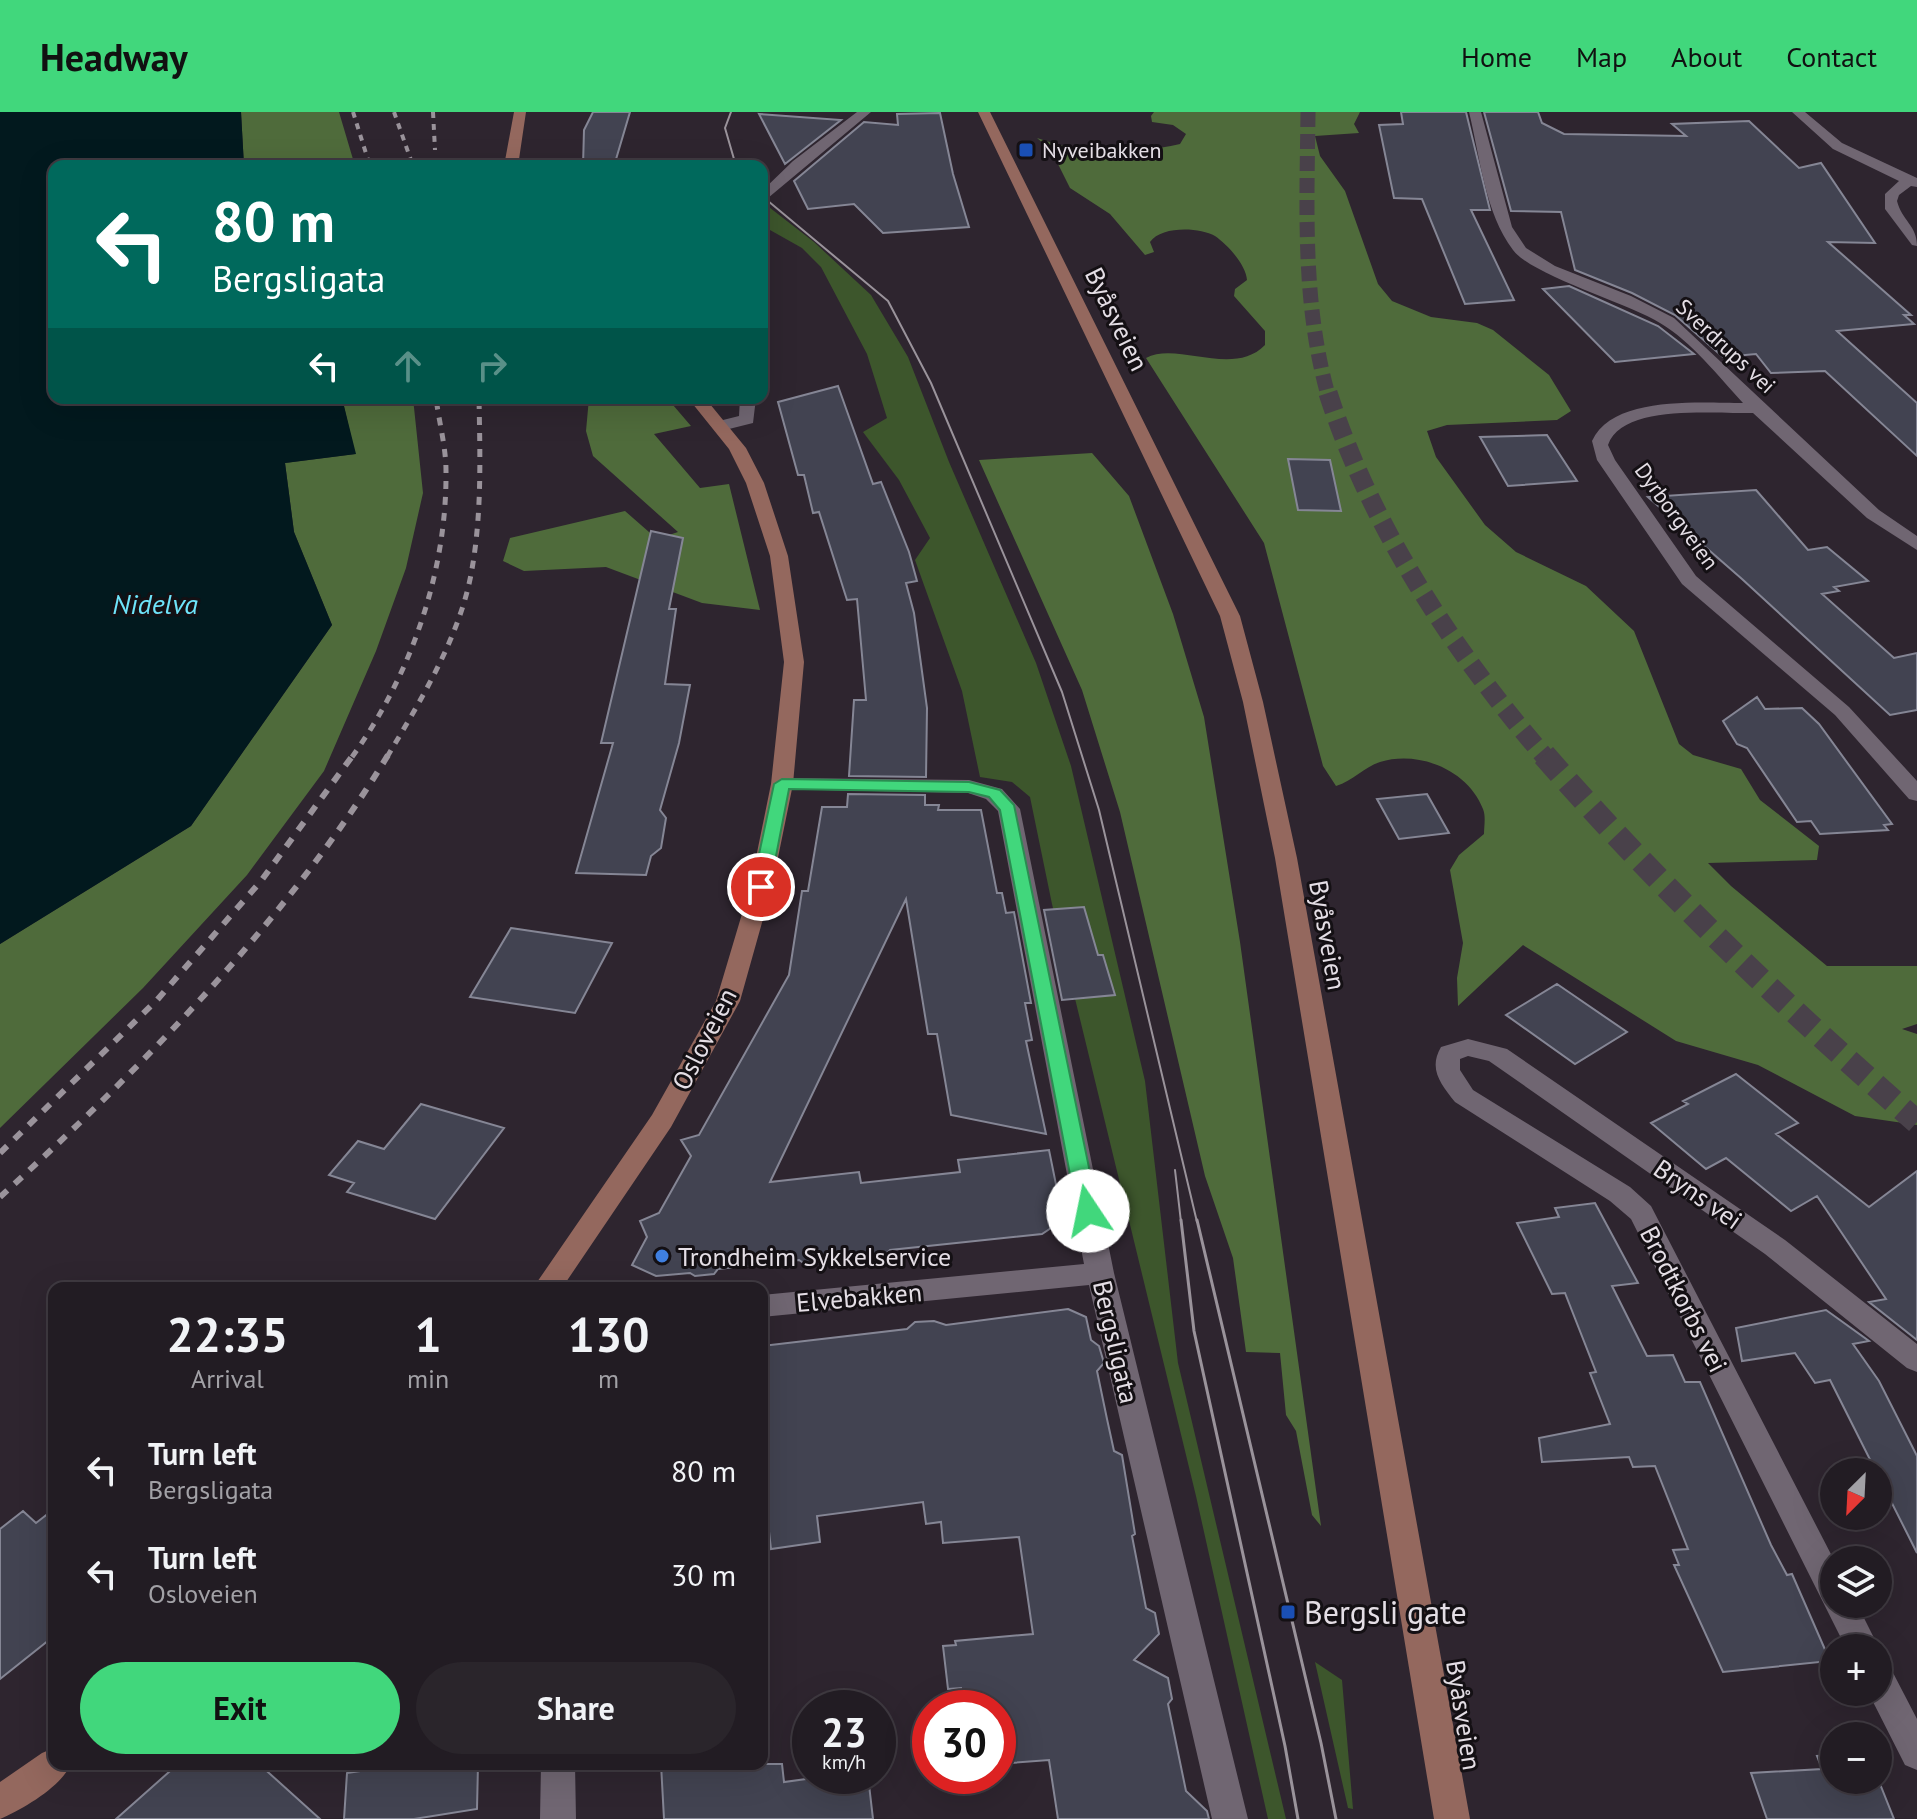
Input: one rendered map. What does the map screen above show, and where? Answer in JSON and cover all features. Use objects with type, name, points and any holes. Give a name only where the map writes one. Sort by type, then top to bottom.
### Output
[{"type":"main road","points":[[512,160],[520,112]]},
{"type":"main road","name":"Byåsveien","points":[[984,112],[1234,630],[1253,702],[1286,858],[1452,1819]]},
{"type":"main road","name":"Osloveien","points":[[551,1282],[662,1120],[728,1001],[761,887],[782,784],[794,662],[779,556],[755,483],[721,426],[701,404]]},
{"type":"main road","points":[[0,1802],[48,1768]]},
{"type":"street","points":[[768,193],[798,164],[865,112]]},
{"type":"street","name":"Sverdrups vei","points":[[1475,112],[1505,227],[1521,251],[1550,269],[1660,315],[1704,352],[1757,408],[1873,514],[1917,544]]},
{"type":"street","points":[[1798,112],[1813,129],[1840,148],[1914,182]]},
{"type":"street","points":[[1914,182],[1896,187],[1889,198],[1891,209],[1917,242]]},
{"type":"street","points":[[721,426],[747,419],[748,404]]},
{"type":"street","name":"Dyrborgveien","points":[[1757,408],[1671,411],[1632,416],[1614,422],[1603,433],[1599,445],[1606,460],[1689,580],[1842,711],[1917,794]]},
{"type":"street","name":"Bergsligata","points":[[782,784],[969,787],[994,794],[1009,809],[1100,1273],[1230,1819]]},
{"type":"street","name":"Bryns vei","points":[[1467,1045],[1498,1055],[1775,1247],[1917,1360]]},
{"type":"street","name":"Brodtkorbs vei","points":[[1467,1045],[1456,1049],[1446,1068],[1449,1080],[1464,1096],[1620,1194],[1641,1213],[1820,1565]]},
{"type":"street","name":"Elvebakken","points":[[768,1305],[1100,1273]]},
{"type":"street","points":[[1892,1705],[1917,1754]]},
{"type":"street","points":[[558,1770],[558,1819]]},
{"type":"green space","points":[[241,112],[339,112],[353,160],[244,160]]},
{"type":"green space","points":[[1154,112],[1360,112],[1354,124],[1359,133],[1315,136],[1320,156],[1345,191],[1378,284],[1392,301],[1431,317],[1477,323],[1493,330],[1549,375],[1571,411],[1557,420],[1447,425],[1427,431],[1436,457],[1485,525],[1516,552],[1586,586],[1634,631],[1679,744],[1693,755],[1741,769],[1760,800],[1819,846],[1817,860],[1708,863],[1827,966],[1917,966],[1917,1024],[1902,1029],[1917,1034],[1917,1125],[1855,1116],[1758,1065],[1676,1041],[1523,945],[1458,1006],[1457,978],[1463,943],[1450,870],[1459,855],[1484,834],[1483,809],[1466,784],[1454,774],[1426,761],[1395,759],[1380,762],[1336,786],[1323,766],[1264,543],[1146,358],[1173,353],[1237,359],[1265,345],[1265,331],[1234,296],[1235,289],[1247,280],[1243,268],[1220,240],[1200,231],[1163,233],[1150,242],[1154,252],[1145,255],[1110,214],[1070,188],[1051,150],[1037,138],[1074,148],[1108,152],[1142,151],[1180,144],[1186,134],[1173,125],[1152,122]]},
{"type":"green space","points":[[768,206],[814,242],[871,295],[908,357],[949,462],[1036,663],[1071,766],[1145,1081],[1178,1363],[1286,1819],[1268,1819],[1196,1496],[1052,904],[1030,797],[1012,782],[980,777],[962,691],[915,560],[930,538],[899,480],[863,432],[887,418],[867,354],[821,267],[802,248],[770,230]]},
{"type":"green space","points":[[343,404],[414,404],[423,493],[406,568],[376,651],[324,771],[247,875],[143,988],[0,1128],[0,944],[191,826],[332,625],[294,532],[285,463],[355,454]]},
{"type":"green space","points":[[588,404],[672,404],[691,426],[654,434],[700,488],[729,484],[760,610],[702,603],[606,567],[524,571],[503,561],[510,538],[625,511],[657,539],[678,532],[593,456],[586,431]]},
{"type":"green space","points":[[1092,453],[1129,496],[1173,614],[1204,717],[1240,942],[1321,1526],[1312,1515],[1296,1431],[1286,1415],[1280,1353],[1246,1352],[1233,1258],[1205,1176],[1120,812],[1082,690],[979,460]]},
{"type":"green space","points":[[1315,1662],[1342,1680],[1353,1809],[1348,1808]]},
{"type":"water","name":"Nidelva","points":[[0,112],[241,112],[244,160],[48,160],[48,404],[344,404],[356,454],[285,463],[294,532],[332,625],[191,826],[0,944]]},
{"type":"building","points":[[593,112],[630,112],[616,160],[583,160],[584,130]]},
{"type":"building","points":[[1401,112],[1466,112],[1490,210],[1471,210],[1514,300],[1465,304],[1422,199],[1394,198],[1379,125],[1403,124]]},
{"type":"building","points":[[1484,112],[1538,112],[1542,123],[1564,134],[1686,136],[1672,124],[1749,121],[1799,168],[1821,163],[1875,243],[1828,242],[1911,315],[1904,315],[1914,324],[1837,331],[1917,403],[1917,456],[1825,371],[1771,373],[1756,354],[1723,357],[1675,315],[1632,293],[1575,270],[1561,212],[1511,211]]},
{"type":"building","points":[[940,113],[953,174],[969,227],[883,233],[854,204],[808,209],[794,181],[864,122],[898,125],[897,114]]},
{"type":"building","points":[[759,114],[841,120],[785,164]]},
{"type":"building","points":[[1569,286],[1658,326],[1694,354],[1615,362],[1543,289]]},
{"type":"building","points":[[838,386],[873,484],[881,482],[917,581],[906,583],[914,613],[927,708],[926,777],[849,776],[854,700],[866,700],[857,599],[847,600],[819,512],[813,513],[804,475],[798,475],[778,402]]},
{"type":"building","points":[[1547,435],[1577,481],[1508,486],[1480,437]]},
{"type":"building","points":[[1288,459],[1330,460],[1341,511],[1298,510]]},
{"type":"building","points":[[1756,490],[1808,550],[1827,547],[1868,581],[1834,587],[1839,591],[1822,594],[1894,658],[1917,653],[1917,710],[1890,715],[1648,497]]},
{"type":"building","points":[[651,531],[683,538],[669,609],[676,609],[665,684],[690,685],[679,743],[660,810],[666,818],[661,848],[651,856],[646,875],[576,873],[613,743],[601,743]]},
{"type":"building","points":[[1757,697],[1765,709],[1802,708],[1819,724],[1892,824],[1884,825],[1888,830],[1820,834],[1811,821],[1797,822],[1747,748],[1737,744],[1723,721]]},
{"type":"building","points":[[848,794],[925,795],[925,805],[939,805],[938,810],[981,810],[997,893],[1002,893],[1006,913],[1014,912],[1031,1003],[1025,1003],[1032,1040],[1026,1041],[1046,1134],[951,1115],[937,1034],[928,1034],[906,899],[770,1182],[859,1172],[861,1183],[960,1172],[958,1160],[1049,1150],[1061,1209],[1060,1222],[1042,1234],[890,1250],[885,1255],[827,1257],[824,1262],[805,1264],[799,1260],[718,1269],[714,1274],[695,1276],[690,1273],[656,1276],[632,1265],[647,1237],[640,1221],[659,1213],[691,1156],[681,1140],[699,1135],[789,975],[802,891],[808,891],[822,807],[847,807]]},
{"type":"building","points":[[1427,794],[1449,833],[1399,839],[1377,799]]},
{"type":"building","points":[[1084,907],[1098,955],[1103,955],[1115,995],[1062,1000],[1044,910]]},
{"type":"building","points":[[511,928],[612,943],[575,1013],[470,997]]},
{"type":"building","points":[[1557,984],[1627,1032],[1575,1064],[1506,1015]]},
{"type":"building","points":[[1736,1074],[1798,1123],[1776,1134],[1869,1207],[1917,1171],[1917,1340],[1869,1302],[1886,1299],[1817,1196],[1791,1211],[1726,1158],[1706,1169],[1651,1123],[1688,1104],[1683,1101]]},
{"type":"building","points":[[421,1104],[504,1128],[435,1219],[347,1192],[354,1183],[329,1175],[358,1141],[384,1149]]},
{"type":"building","points":[[1595,1203],[1638,1283],[1612,1286],[1647,1356],[1673,1355],[1685,1382],[1700,1382],[1771,1545],[1787,1575],[1792,1574],[1820,1638],[1820,1662],[1723,1672],[1674,1565],[1679,1565],[1673,1550],[1688,1549],[1655,1466],[1633,1467],[1629,1457],[1542,1462],[1539,1438],[1610,1424],[1590,1373],[1596,1372],[1565,1293],[1552,1294],[1517,1223],[1559,1217],[1555,1208]]},
{"type":"building","points":[[1068,1309],[1086,1317],[1091,1340],[1099,1346],[1104,1363],[1097,1371],[1114,1451],[1122,1455],[1135,1534],[1132,1536],[1146,1608],[1155,1613],[1159,1634],[1134,1660],[1168,1678],[1172,1699],[1168,1704],[1186,1791],[1207,1811],[1209,1819],[1058,1819],[1049,1760],[1016,1763],[1016,1690],[948,1689],[943,1646],[956,1645],[955,1641],[1033,1634],[1019,1537],[943,1543],[941,1522],[926,1524],[923,1502],[817,1516],[820,1542],[771,1549],[768,1523],[768,1345],[907,1329],[915,1322],[934,1321],[946,1325]]},
{"type":"building","points":[[1826,1310],[1869,1341],[1853,1344],[1879,1381],[1917,1456],[1917,1553],[1892,1503],[1892,1458],[1869,1458],[1830,1380],[1815,1383],[1795,1353],[1742,1361],[1736,1328]]},
{"type":"building","points":[[23,1511],[36,1523],[48,1514],[48,1641],[0,1679],[0,1529]]},
{"type":"building","points":[[768,1764],[782,1764],[784,1782],[792,1781],[792,1794],[870,1794],[873,1819],[664,1819],[661,1770],[768,1770]]},
{"type":"building","points":[[1820,1769],[1820,1794],[1884,1794],[1894,1819],[1767,1819],[1751,1773]]},
{"type":"building","points":[[171,1770],[266,1770],[320,1819],[116,1819]]},
{"type":"building","points":[[367,1770],[478,1770],[477,1809],[414,1819],[344,1819],[347,1773]]},
{"type":"tunnel","points":[[1308,112],[1310,290],[1328,395]]},
{"type":"tunnel","points":[[1328,393],[1367,492],[1418,586],[1478,674],[1545,757]]},
{"type":"tunnel","points":[[1544,755],[1678,899],[1819,1034],[1917,1122]]},
{"type":"tram line","points":[[731,112],[725,128],[734,160]]},
{"type":"tram line","points":[[768,201],[888,301],[931,383],[1062,692],[1099,810],[1197,1222]]},
{"type":"tram line","points":[[1175,1170],[1181,1222]]},
{"type":"tram line","points":[[1181,1220],[1194,1331],[1285,1746],[1298,1819]]},
{"type":"tram line","points":[[1197,1220],[1321,1743],[1336,1819]]},
{"type":"railway","points":[[353,112],[368,160]]},
{"type":"railway","points":[[394,112],[411,160]]},
{"type":"railway","points":[[433,112],[435,150]]},
{"type":"railway","points":[[352,757],[392,692],[422,621],[432,584],[445,509],[444,444],[437,404]]},
{"type":"railway","points":[[387,757],[438,666],[467,594],[479,505],[479,404]]},
{"type":"railway","points":[[0,1153],[157,1000],[261,881],[353,755]]},
{"type":"railway","points":[[0,1197],[106,1097],[210,989],[306,875],[388,755]]},
{"type":"place","name":"Nyveibakken","points":[[1026,150]]},
{"type":"place","name":"Trondheim Sykkelservice","points":[[662,1256]]},
{"type":"place","name":"Bergsli gate","points":[[1288,1612]]},
{"type":"route","points":[[761,887],[782,784],[969,787],[994,794],[1009,809],[1088,1211]]}]
